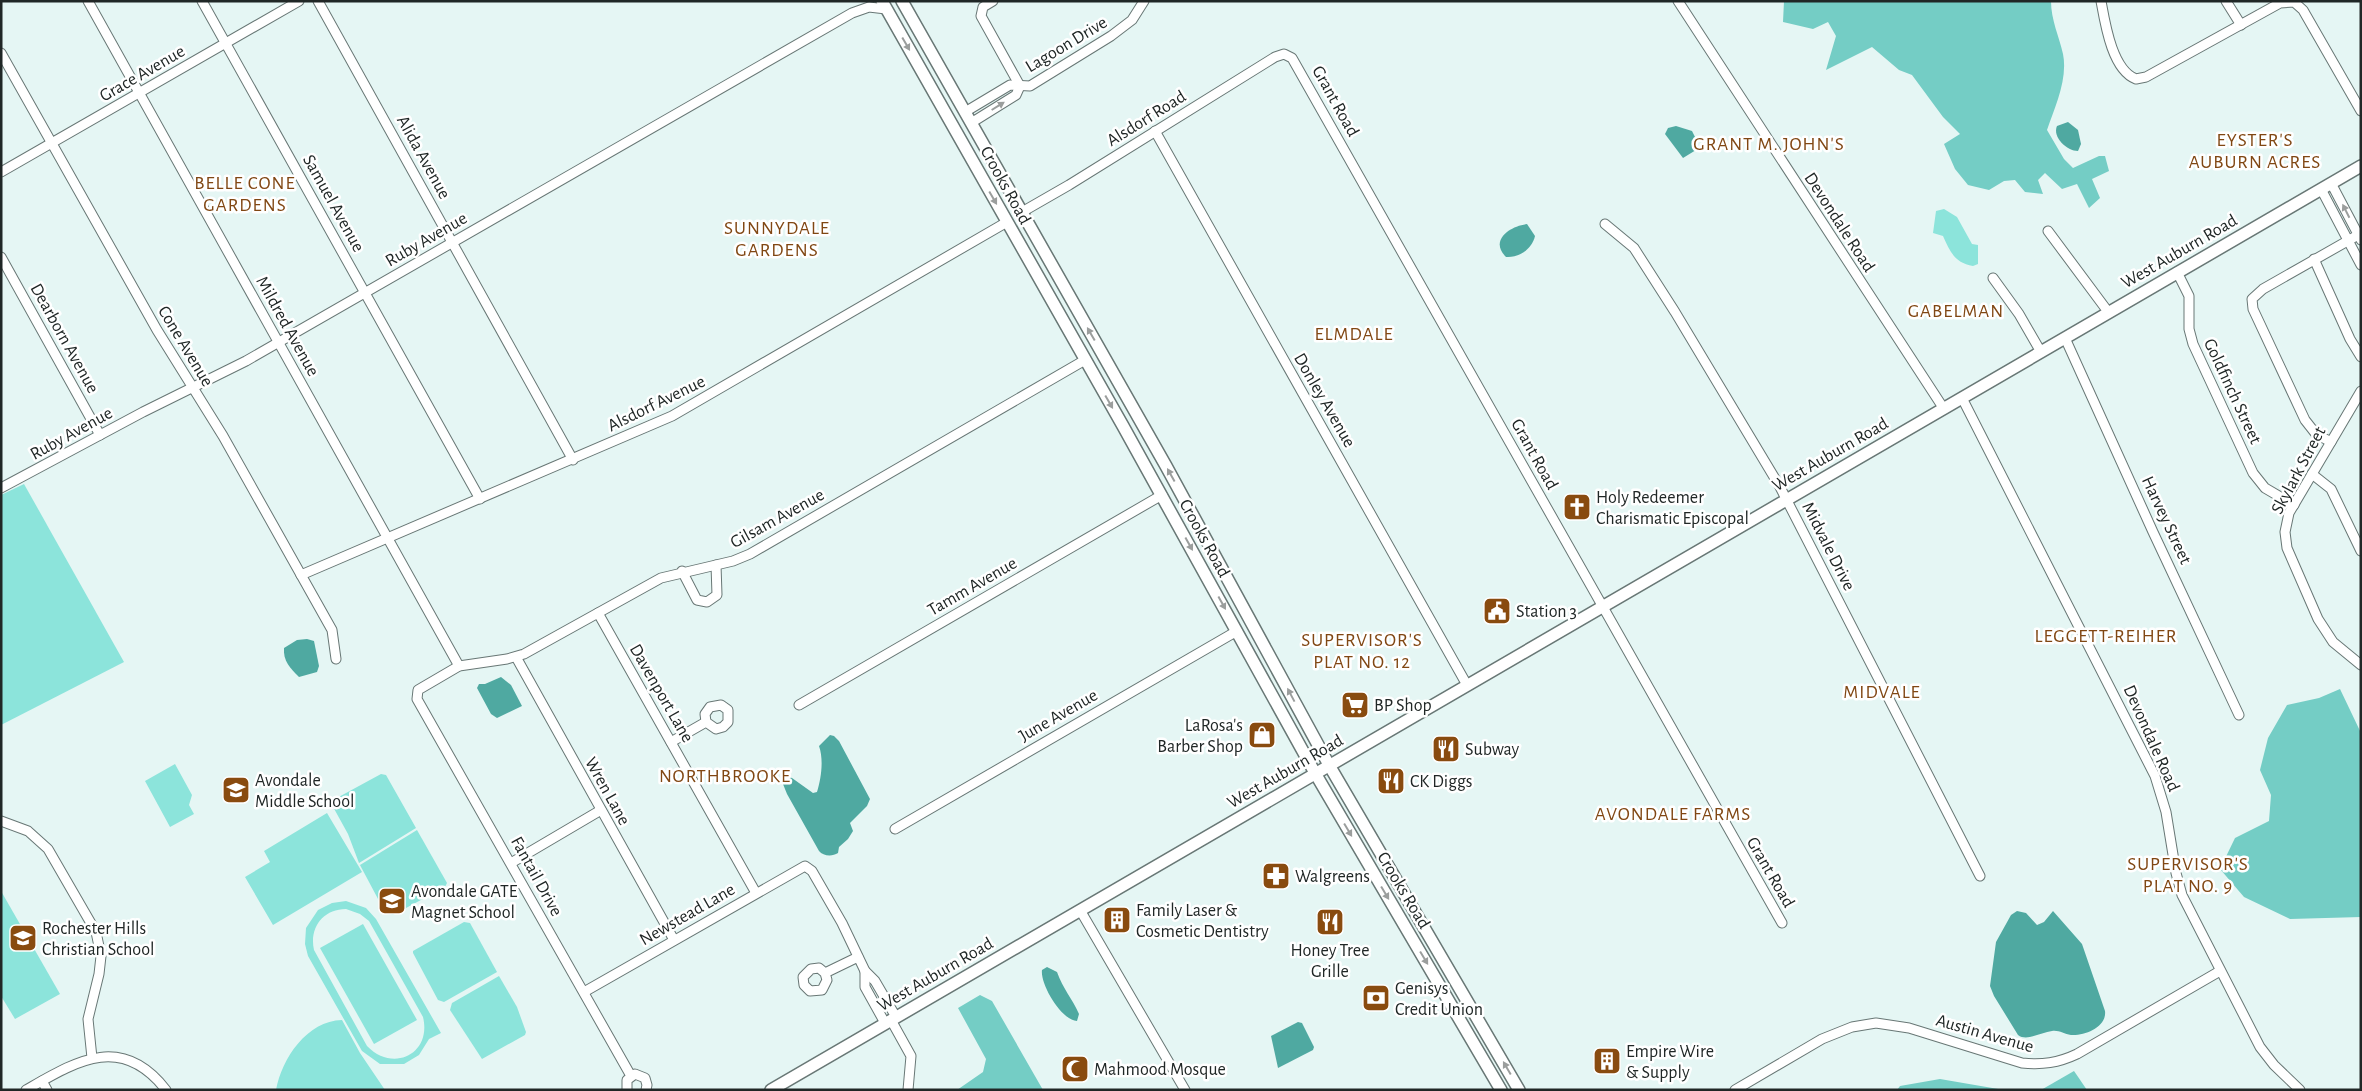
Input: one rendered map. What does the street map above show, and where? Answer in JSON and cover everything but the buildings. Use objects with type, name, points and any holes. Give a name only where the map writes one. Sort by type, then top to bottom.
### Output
[{"type":"main road","name":"Crooks Road","points":[[902,1],[1105,358],[1329,765],[1519,1090]]},
{"type":"main road","name":"Crooks Road","points":[[884,5],[1162,495],[1314,773],[1501,1090]]},
{"type":"main road","points":[[930,86],[940,80],[951,86]]},
{"type":"main road","name":"West Auburn Road","points":[[771,1090],[2361,166]]},
{"type":"main road","points":[[1039,278],[1050,283],[1059,278]]},
{"type":"main road","points":[[1085,360],[1088,354],[1095,352],[1105,358]]},
{"type":"main road","points":[[1208,578],[1216,581],[1226,576]]},
{"type":"main road","points":[[1237,631],[1239,626],[1246,624],[1256,632]]},
{"type":"main road","points":[[1295,738],[1304,742],[1314,738]]},
{"type":"main road","points":[[1331,802],[1340,797],[1349,799]]},
{"type":"main road","points":[[1402,921],[1412,927],[1422,923]]},
{"type":"main road","points":[[1477,1050],[1486,1056],[1497,1051]]},
{"type":"street","name":"Mildred Avenue","points":[[88,1],[459,666]]},
{"type":"street","name":"Samuel Avenue","points":[[202,1],[480,499]]},
{"type":"street","name":"Grace Avenue","points":[[1,172],[299,1]]},
{"type":"street","name":"Alida Avenue","points":[[318,1],[574,460]]},
{"type":"street","points":[[993,1],[983,8],[982,16],[1020,86]]},
{"type":"street","name":"Lagoon Drive","points":[[965,112],[1010,85],[1030,86],[1117,32],[1137,14],[1144,1]]},
{"type":"street","name":"Devondale Road","points":[[1678,1],[1944,409]]},
{"type":"street","points":[[2101,1],[2110,44],[2126,73],[2132,78],[2146,77],[2280,3],[2294,2],[2303,10],[2361,111]]},
{"type":"street","points":[[2226,1],[2241,25]]},
{"type":"street","name":"Ruby Avenue","points":[[1,488],[279,342],[865,5],[884,5]]},
{"type":"street","name":"Cone Avenue","points":[[1,53],[144,307],[223,436],[332,630],[336,659]]},
{"type":"street","name":"Alsdorf Road","points":[[1022,212],[1275,57],[1288,56]]},
{"type":"street","name":"Grant Road","points":[[1288,56],[1295,61],[1782,923]]},
{"type":"street","name":"Lagoon Drive","points":[[971,123],[1016,95],[1020,86]]},
{"type":"street","name":"Donley Avenue","points":[[1155,131],[1467,685]]},
{"type":"street","points":[[2326,186],[2359,237],[2348,240],[2256,294],[2252,304],[2305,420],[2316,434],[2331,442]]},
{"type":"street","points":[[2326,186],[2348,240],[2361,265]]},
{"type":"street","name":"Alsdorf Avenue","points":[[301,575],[654,425],[696,403],[1007,222]]},
{"type":"street","name":"Midvale Drive","points":[[1606,224],[1634,248],[1676,312],[1787,499],[1980,876]]},
{"type":"street","points":[[2048,231],[2109,313]]},
{"type":"street","name":"Dearborn Avenue","points":[[1,257],[100,435]]},
{"type":"street","points":[[2314,259],[2350,339],[2361,357]]},
{"type":"street","name":"Goldfinch Street","points":[[2177,272],[2189,296],[2189,329],[2193,344],[2253,473],[2265,488],[2294,505]]},
{"type":"street","points":[[1993,278],[2019,314],[2042,352]]},
{"type":"street","name":"Harvey Street","points":[[2065,338],[2239,715]]},
{"type":"street","name":"Gilsam Avenue","points":[[417,693],[420,687],[459,666],[516,657],[655,580],[682,571],[716,565],[750,554],[1085,360]]},
{"type":"street","name":"Skylark Street","points":[[2361,391],[2294,505],[2286,524],[2288,554],[2326,632],[2341,650],[2361,665]]},
{"type":"street","name":"Devondale Road","points":[[1962,398],[2155,776],[2166,812],[2179,887],[2220,971],[2260,1047],[2274,1065],[2300,1090]]},
{"type":"street","points":[[2312,474],[2331,489],[2361,551]]},
{"type":"street","name":"Tamm Avenue","points":[[799,705],[1162,495]]},
{"type":"street","points":[[682,571],[697,600],[707,602],[717,595],[716,565]]},
{"type":"street","name":"Davenport Lane","points":[[598,613],[756,893]]},
{"type":"street","name":"June Avenue","points":[[895,828],[1237,631]]},
{"type":"street","name":"Wren Lane","points":[[516,657],[674,940]]},
{"type":"street","name":"Fantail Drive","points":[[417,693],[417,699],[631,1076],[638,1074],[644,1078],[646,1090]]},
{"type":"street","points":[[671,742],[706,722]]},
{"type":"street","points":[[510,863],[602,810]]},
{"type":"street","points":[[1,821],[28,831],[48,849],[96,932],[101,962],[88,1019],[92,1058]]},
{"type":"street","name":"Newstead Lane","points":[[584,992],[802,867],[808,867],[842,923],[858,957]]},
{"type":"street","points":[[1080,910],[1184,1090]]},
{"type":"street","points":[[825,973],[858,957],[865,972],[865,987],[891,1020],[911,1056],[908,1090]]},
{"type":"street","name":"Austin Avenue","points":[[1735,1090],[1835,1033],[1876,1023],[1909,1028],[2022,1063],[2037,1065],[2060,1061],[2077,1054],[2220,971]]},
{"type":"street","points":[[26,1090],[77,1062],[92,1058],[117,1058],[135,1064],[152,1075],[166,1090]]},
{"type":"street","points":[[627,1090],[626,1084],[631,1076]]},
{"type":"street","points":[[42,1080],[48,1090]]},
{"type":"shaded area","points":[[1784,1],[2051,1],[2052,15],[2063,54],[2064,73],[2060,93],[2047,130],[2064,159],[2073,168],[2099,156],[2105,156],[2109,171],[2092,179],[2100,198],[2089,208],[2077,184],[2062,189],[2045,173],[2038,180],[2043,194],[2025,192],[2015,180],[2004,181],[1989,190],[1968,185],[1955,169],[1944,144],[1960,134],[1943,117],[1912,75],[1899,70],[1872,47],[1826,70],[1836,36],[1828,22],[1813,29],[1783,22]]},
{"type":"shaded area","points":[[2068,122],[2078,130],[2081,144],[2078,151],[2065,146],[2057,135],[2057,126]]},
{"type":"shaded area","points":[[1676,126],[1692,131],[1698,143],[1696,150],[1683,158],[1665,134],[1668,128]]},
{"type":"shaded area","points":[[1944,209],[1957,217],[1972,244],[1978,245],[1978,264],[1973,266],[1967,265],[1957,259],[1943,236],[1933,233],[1936,211]]},
{"type":"shaded area","points":[[1527,224],[1535,236],[1531,245],[1524,252],[1516,256],[1506,257],[1501,251],[1500,245],[1504,235],[1514,228]]},
{"type":"shaded area","points":[[24,484],[124,662],[1,725],[1,495]]},
{"type":"shaded area","points":[[307,639],[314,641],[319,666],[317,672],[299,677],[286,661],[284,648],[297,640]]},
{"type":"shaded area","points":[[501,677],[511,685],[522,706],[497,718],[491,714],[477,688],[479,684],[485,684]]},
{"type":"shaded area","points":[[2340,689],[2361,733],[2361,917],[2290,919],[2244,897],[2220,869],[2235,838],[2269,821],[2271,795],[2260,770],[2268,738],[2287,705],[2319,698]]},
{"type":"shaded area","points":[[830,735],[839,741],[870,799],[867,806],[850,823],[853,831],[848,839],[839,847],[838,853],[825,855],[819,851],[787,794],[781,779],[784,776],[792,778],[813,793],[817,792],[821,769],[819,746]]},
{"type":"shaded area","points":[[175,764],[192,795],[189,805],[194,814],[170,827],[145,781]]},
{"type":"shaded area","points":[[381,774],[386,775],[416,828],[359,863],[348,834],[332,805],[335,799]]},
{"type":"shaded area","points":[[327,813],[362,872],[273,925],[245,877],[270,862],[264,851]]},
{"type":"shaded area","points":[[417,830],[447,883],[445,887],[393,915],[386,914],[360,865]]},
{"type":"shaded area","points":[[1,891],[60,994],[15,1019],[1,996]]},
{"type":"shaded area","points":[[346,901],[366,908],[376,919],[441,1033],[429,1039],[419,1055],[404,1064],[380,1064],[362,1051],[308,956],[305,944],[306,928],[318,910],[332,903]],"holes":[[[346,909],[360,914],[369,921],[423,1017],[424,1030],[422,1041],[416,1050],[408,1056],[388,1058],[377,1054],[367,1046],[314,950],[313,942],[316,927],[324,916],[331,912]]]},
{"type":"shaded area","points":[[2017,911],[2026,913],[2037,925],[2044,922],[2053,911],[2082,944],[2105,1011],[2105,1017],[2099,1026],[2077,1035],[2055,1031],[2030,1037],[2018,1035],[1990,986],[1996,942],[2011,915]]},
{"type":"shaded area","points":[[464,922],[470,923],[497,972],[444,1002],[438,1000],[413,951]]},
{"type":"shaded area","points":[[363,924],[417,1020],[374,1044],[320,948]]},
{"type":"shaded area","points":[[1047,967],[1057,972],[1079,1014],[1077,1021],[1064,1015],[1048,992],[1042,976],[1042,970]]},
{"type":"shaded area","points":[[499,976],[517,1007],[526,1032],[525,1035],[482,1059],[450,1010],[452,1003]]},
{"type":"shaded area","points":[[980,995],[992,1001],[1043,1090],[957,1090],[983,1072],[986,1059],[958,1008]]},
{"type":"shaded area","points":[[342,1020],[360,1053],[385,1090],[276,1090],[284,1066],[298,1043],[318,1027],[329,1022]]},
{"type":"shaded area","points":[[1298,1022],[1302,1023],[1314,1047],[1313,1050],[1278,1068],[1271,1036]]},
{"type":"shaded area","points":[[2074,1071],[2087,1090],[2041,1090]]},
{"type":"shaded area","points":[[1940,1079],[2004,1090],[1897,1090],[1900,1086]]},
{"type":"place","name":"Holy Redeemer Charismatic Episcopal","points":[[1577,507]]},
{"type":"place","name":"Station 3","points":[[1497,611]]},
{"type":"place","name":"BP Shop","points":[[1355,705]]},
{"type":"place","name":"LaRosa's Barber Shop","points":[[1262,735]]},
{"type":"place","name":"Subway","points":[[1446,749]]},
{"type":"place","name":"CK Diggs","points":[[1391,781]]},
{"type":"place","name":"Avondale Middle School","points":[[236,790]]},
{"type":"place","name":"Walgreens","points":[[1276,876]]},
{"type":"place","name":"Avondale GATE Magnet School","points":[[392,901]]},
{"type":"place","name":"Family Laser & Cosmetic Dentistry","points":[[1117,920]]},
{"type":"place","name":"Honey Tree Grille","points":[[1330,922]]},
{"type":"place","name":"Rochester Hills Christian School","points":[[23,938]]},
{"type":"place","name":"Genisys Credit Union","points":[[1376,998]]},
{"type":"place","name":"Empire Wire & Supply","points":[[1607,1061]]},
{"type":"place","name":"Mahmood Mosque","points":[[1075,1069]]},
{"type":"district","name":"GRANT M. JOHN'S","points":[[1769,143]]},
{"type":"district","name":"EYSTER'S AUBURN ACRES","points":[[2255,150]]},
{"type":"district","name":"BELLE CONE GARDENS","points":[[245,193]]},
{"type":"district","name":"SUNNYDALE GARDENS","points":[[777,238]]},
{"type":"district","name":"GABELMAN","points":[[1956,310]]},
{"type":"district","name":"ELMDALE","points":[[1354,333]]},
{"type":"district","name":"LEGGETT-REIHER","points":[[2106,635]]},
{"type":"district","name":"SUPERVISOR'S PLAT NO. 12","points":[[1362,650]]},
{"type":"district","name":"MIDVALE","points":[[1882,691]]},
{"type":"district","name":"NORTHBROOKE","points":[[725,775]]},
{"type":"district","name":"AVONDALE FARMS","points":[[1673,813]]},
{"type":"district","name":"SUPERVISOR'S PLAT NO. 9","points":[[2188,874]]}]
